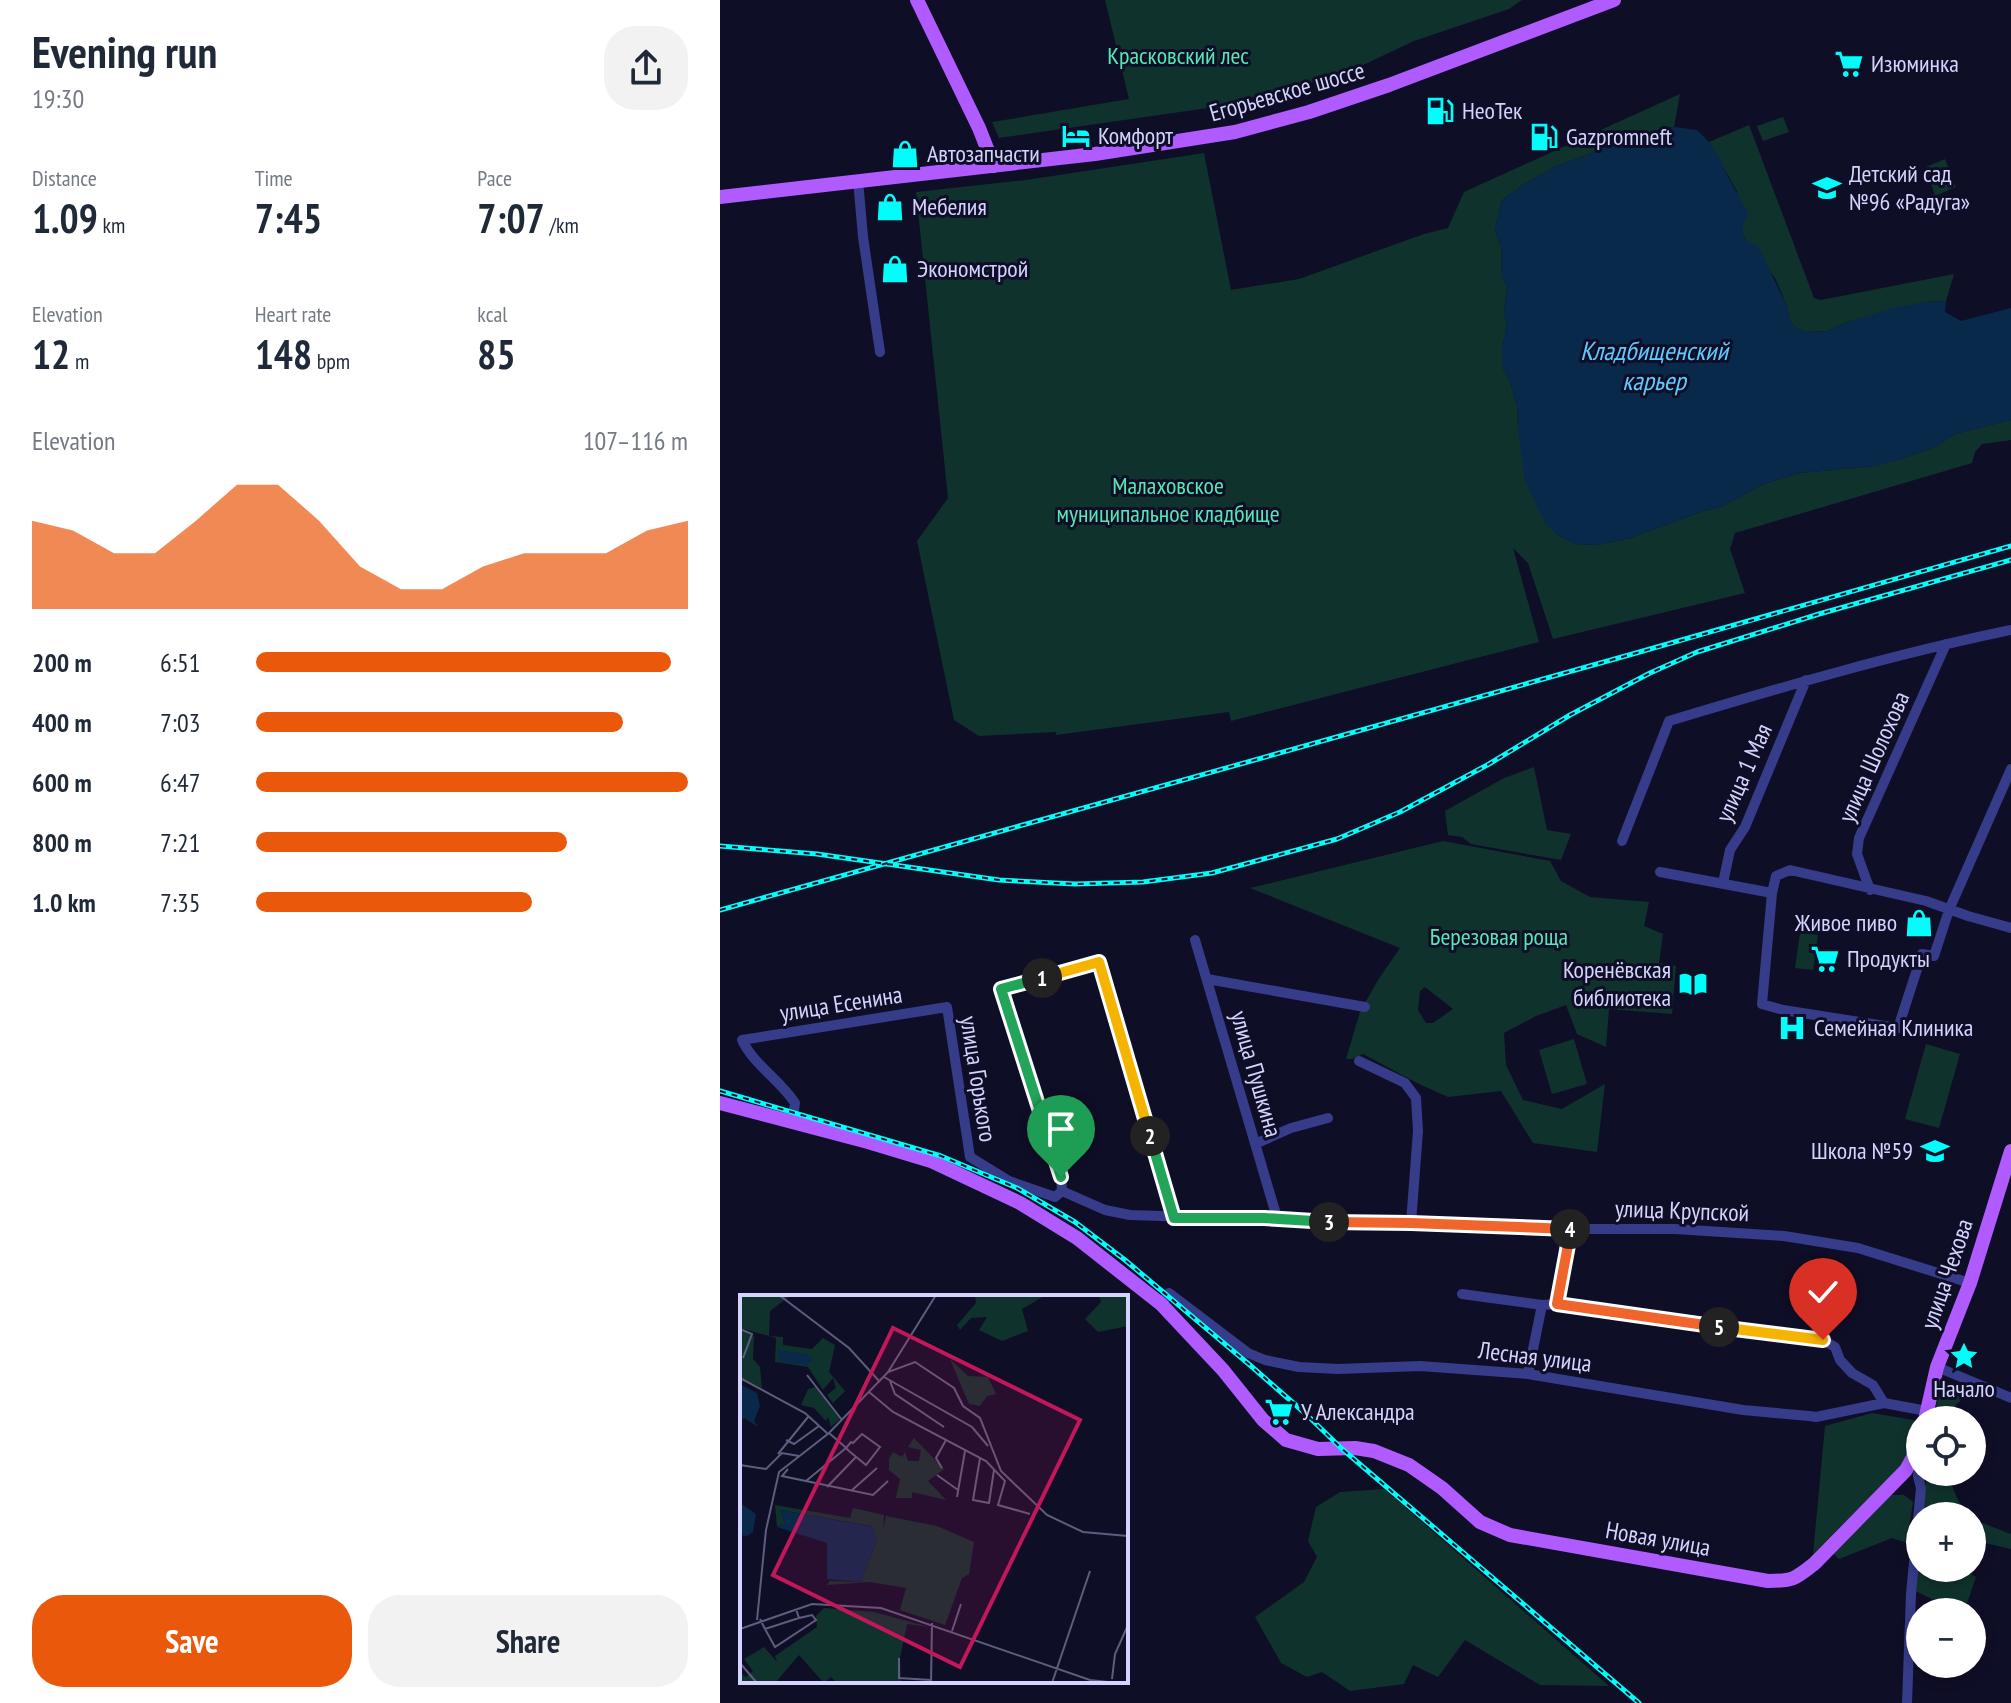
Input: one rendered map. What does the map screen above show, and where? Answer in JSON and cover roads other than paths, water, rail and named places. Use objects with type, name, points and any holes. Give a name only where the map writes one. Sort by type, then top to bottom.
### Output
[{"type":"main road","points":[[917,0],[994,166]]},
{"type":"main road","name":"Егорьевское шоссе","points":[[720,197],[1095,154],[1235,132],[1309,112],[1614,0]]},
{"type":"main road","name":"Новая улица","points":[[720,1103],[931,1161],[1020,1203],[1077,1238],[1161,1304],[1223,1370],[1263,1420],[1286,1440],[1318,1449],[1374,1451],[1409,1465],[1442,1488],[1480,1522],[1510,1535],[1768,1581],[1789,1581],[1815,1563],[1906,1479]]},
{"type":"main road","name":"улица Чехова","points":[[1928,1406],[1937,1367],[1970,1283],[2011,1151]]},
{"type":"street","points":[[858,180],[880,352]]},
{"type":"street","points":[[1622,841],[1669,721],[1806,680],[2011,630]]},
{"type":"street","name":"улица Шолохова","points":[[1870,890],[1857,854],[1859,838],[1946,644]]},
{"type":"street","name":"улица 1 Мая","points":[[1723,883],[1730,850],[1745,827],[1806,680]]},
{"type":"street","points":[[2011,769],[1949,910],[1934,956],[1922,954],[1898,1028],[1762,1004],[1772,893],[1776,876],[1790,870],[1926,901],[1949,910],[2011,928]]},
{"type":"street","points":[[1660,872],[1772,893]]},
{"type":"street","name":"улица Пушкина","points":[[1195,940],[1275,1219]]},
{"type":"street","name":"улица Горького","points":[[1062,1191],[1061,1177],[1001,989],[1099,962],[1174,1218]]},
{"type":"street","points":[[1207,979],[1365,1007]]},
{"type":"street","name":"улица Горького","points":[[947,1007],[970,1157]]},
{"type":"street","name":"улица Есенина","points":[[792,1122],[795,1103],[748,1052],[742,1040],[947,1007]]},
{"type":"street","points":[[1359,1061],[1405,1083],[1416,1098],[1418,1131],[1411,1223]]},
{"type":"street","points":[[1255,1144],[1291,1128],[1328,1118]]},
{"type":"street","name":"улица Крупской","points":[[970,1157],[1009,1181],[1055,1197],[1062,1191],[1105,1210],[1130,1215],[1571,1229],[1675,1229],[1784,1236],[1858,1248],[1970,1283]]},
{"type":"street","points":[[1557,1304],[1571,1229]]},
{"type":"street","name":"Лесная улица","points":[[1161,1304],[1169,1293],[1248,1353],[1299,1367],[1420,1366],[1528,1374],[1743,1410],[1816,1417],[1884,1403],[1906,1410]]},
{"type":"street","points":[[1462,1294],[1823,1340],[1835,1347],[1840,1360],[1852,1373],[1873,1385],[1884,1403]]},
{"type":"street","points":[[1528,1374],[1542,1305]]},
{"type":"street","points":[[1937,1367],[2011,1398]]},
{"type":"street","name":"Новая улица","points":[[1907,1703],[1907,1656],[1920,1486]]},
{"type":"water","name":"Кладбищенский карьер","points":[[1674,127],[1697,130],[1721,160],[1748,213],[1744,237],[1758,246],[1787,306],[1789,320],[1795,327],[1805,332],[1828,331],[1892,308],[1924,302],[1946,301],[1945,312],[1961,321],[2011,308],[2011,420],[1955,434],[1935,447],[1874,466],[1800,473],[1763,484],[1723,506],[1630,538],[1598,545],[1576,544],[1556,534],[1544,521],[1525,481],[1517,406],[1509,379],[1502,368],[1507,286],[1502,276],[1501,247],[1495,230],[1502,200],[1556,166],[1590,154],[1612,141]]},
{"type":"railway","points":[[720,910],[2011,546]]},
{"type":"railway","points":[[720,846],[817,854],[999,880],[1075,884],[1143,882],[1212,873],[1337,839],[1400,812],[1489,764],[1570,715],[1697,652],[2011,560]]},
{"type":"railway","points":[[720,1091],[941,1156],[1017,1188],[1075,1222],[1251,1366],[1341,1448],[1639,1703]]},
{"type":"place","name":"Изюминка","points":[[1849,64]]},
{"type":"place","name":"НеоТек","points":[[1440,111]]},
{"type":"place","name":"Комфорт","points":[[1076,136]]},
{"type":"place","name":"Gazpromneft","points":[[1544,137]]},
{"type":"place","name":"Автозапчасти","points":[[905,154]]},
{"type":"place","name":"Детский сад №96 «Радуга»","points":[[1827,188]]},
{"type":"place","name":"Мебелия","points":[[890,207]]},
{"type":"place","name":"Экономстрой","points":[[895,269]]},
{"type":"place","name":"Живое пиво","points":[[1919,923]]},
{"type":"place","name":"Продукты","points":[[1825,959]]},
{"type":"place","name":"Коренёвская библиотека","points":[[1693,984]]},
{"type":"place","name":"Семейная Клиника","points":[[1792,1028]]},
{"type":"place","name":"Школа №59","points":[[1935,1151]]},
{"type":"place","name":"Начало","points":[[1964,1356]]},
{"type":"place","name":"У Александра","points":[[1279,1412]]},
{"type":"park label","name":"Красковский лес","points":[[1178,56]]},
{"type":"park label","name":"Малаховское муниципальное кладбище","points":[[1168,500]]},
{"type":"park label","name":"Березовая роща","points":[[1499,937]]}]
